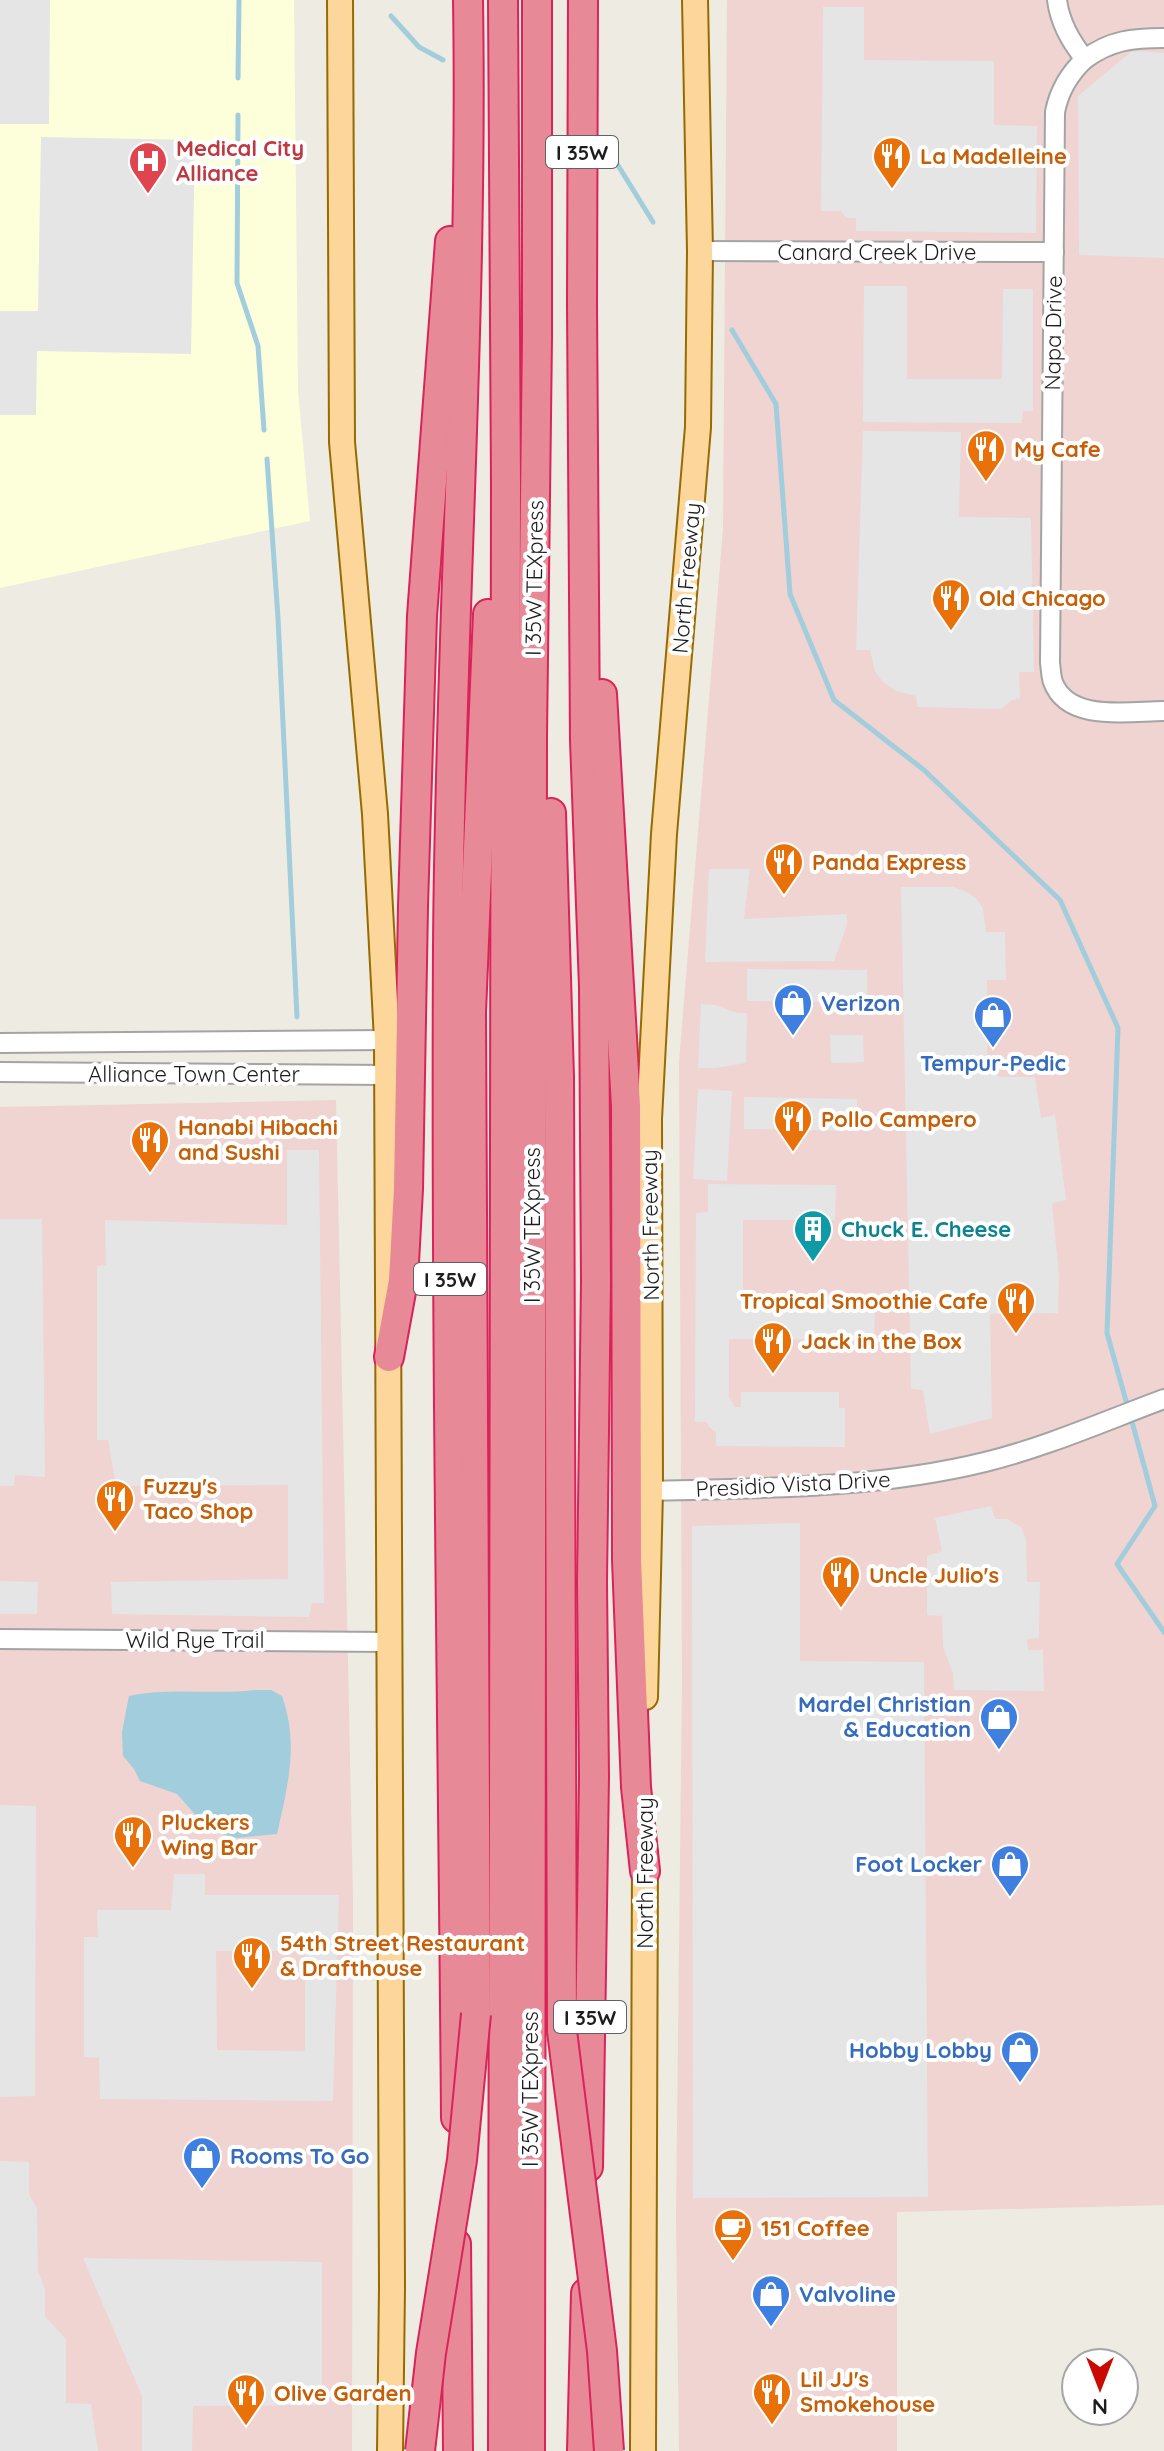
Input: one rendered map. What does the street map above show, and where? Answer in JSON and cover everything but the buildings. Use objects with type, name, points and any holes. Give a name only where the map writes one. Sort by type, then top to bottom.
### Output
[{"type":"highway","name":"I 35W","points":[[458,2451],[448,945],[466,370],[470,107],[468,0]]},
{"type":"highway","name":"I 35W TEXpress","points":[[503,0],[506,484],[503,2451]]},
{"type":"highway","name":"I 35W TEXpress","points":[[530,2451],[532,736],[537,0]]},
{"type":"highway","name":"I 35W","points":[[582,2451],[594,1777],[592,1582],[596,1281],[594,987],[585,740],[583,0]]},
{"type":"highway","points":[[389,1357],[403,1281],[408,1189],[422,616],[455,151],[470,107]]},
{"type":"highway","points":[[582,304],[599,358],[597,626],[626,1106],[627,1560],[636,1787],[645,1871]]},
{"type":"highway","points":[[536,427],[551,458],[549,747],[559,1077],[562,2031],[602,2351],[609,2451]]},
{"type":"highway","points":[[420,2451],[431,2353],[462,2160],[476,2014],[471,1012],[493,513],[506,484]]},
{"type":"main road","points":[[340,0],[342,442],[375,814],[387,1040],[390,2451]]},
{"type":"main road","name":"North Freeway","points":[[643,2451],[645,1663],[650,1491],[649,1119],[664,834],[698,427],[700,251],[695,0]]},
{"type":"street","points":[[1057,0],[1071,42],[1085,59],[1111,44],[1130,38],[1164,38]]},
{"type":"street","name":"Napa Drive","points":[[1085,59],[1064,86],[1055,112],[1050,663],[1053,683],[1076,708],[1164,711]]},
{"type":"street","name":"Canard Creek Drive","points":[[700,251],[1054,252]]},
{"type":"street","name":"Alliance Town Center","points":[[0,1043],[387,1040]]},
{"type":"street","name":"Alliance Town Center","points":[[0,1072],[387,1075]]},
{"type":"street","name":"Presidio Vista Drive","points":[[650,1491],[824,1486],[904,1479],[985,1463],[1029,1450],[1164,1399]]},
{"type":"street","name":"Wild Rye Trail","points":[[0,1639],[389,1642]]},
{"type":"shaded area","name":"Medical City Alliance","points":[[0,0],[294,0],[298,391],[310,521],[0,588]]},
{"type":"shaded area","points":[[0,0],[50,0],[49,124],[0,124]]},
{"type":"shaded area","points":[[727,0],[1164,0],[1164,2205],[897,2212],[897,2451],[679,2451],[676,2217],[682,1682],[679,1062],[723,529]]},
{"type":"shaded area","points":[[823,7],[864,7],[864,60],[994,61],[994,125],[1037,126],[1036,233],[856,231],[856,218],[846,218],[841,211],[821,211]]},
{"type":"shaded area","points":[[1132,51],[1164,53],[1164,258],[1079,255],[1078,96]]},
{"type":"shaded area","points":[[41,137],[195,140],[191,354],[37,351],[36,415],[0,415],[0,311],[38,311]]},
{"type":"shaded area","points":[[864,286],[907,286],[907,379],[1002,379],[1003,289],[1033,289],[1033,411],[1023,411],[1022,423],[863,422]]},
{"type":"shaded area","points":[[863,431],[961,432],[959,517],[1031,518],[1034,672],[1019,672],[1020,698],[1001,709],[917,707],[916,696],[896,691],[882,681],[875,671],[870,650],[856,650]]},
{"type":"shaded area","points":[[709,869],[750,869],[744,919],[847,914],[847,925],[834,961],[705,962]]},
{"type":"shaded area","points":[[901,887],[953,887],[965,891],[975,897],[983,908],[986,932],[1005,932],[1006,980],[987,980],[987,1066],[1000,1077],[1035,1077],[1041,1118],[1055,1115],[1066,1200],[1052,1203],[1059,1276],[1058,1313],[990,1314],[992,1418],[930,1434],[923,1390],[911,1389]]},
{"type":"shaded area","points":[[747,969],[867,970],[867,1002],[747,1001]]},
{"type":"shaded area","points":[[701,1004],[747,1013],[746,1063],[698,1068]]},
{"type":"shaded area","points":[[830,1035],[863,1035],[864,1062],[831,1063]]},
{"type":"shaded area","points":[[698,1089],[732,1091],[727,1181],[693,1179]]},
{"type":"shaded area","points":[[744,1097],[857,1099],[857,1131],[744,1129]]},
{"type":"shaded area","points":[[336,1100],[353,1899],[352,2451],[0,2451],[0,1107]]},
{"type":"shaded area","points":[[287,1150],[319,1150],[324,1603],[312,1603],[309,1617],[112,1614],[111,1582],[288,1579],[288,1485],[116,1486],[108,1440],[97,1440],[97,1266],[106,1265],[105,1220],[287,1225]]},
{"type":"shaded area","points":[[708,1184],[836,1185],[835,1220],[743,1220],[743,1302],[875,1303],[874,1340],[729,1339],[729,1397],[735,1407],[741,1407],[741,1392],[839,1392],[839,1408],[845,1408],[845,1447],[716,1446],[716,1432],[707,1422],[695,1422],[696,1213],[708,1212]]},
{"type":"shaded area","points":[[0,1219],[42,1219],[45,1477],[15,1475],[14,1486],[0,1486]]},
{"type":"shaded area","points":[[991,1506],[995,1519],[1007,1519],[1021,1527],[1026,1539],[1027,1582],[1040,1582],[1039,1638],[1027,1639],[1028,1650],[1043,1650],[1044,1691],[954,1690],[953,1673],[943,1647],[942,1616],[927,1615],[927,1556],[942,1551],[935,1518]]},
{"type":"shaded area","points":[[800,1523],[800,1661],[924,1662],[928,2197],[693,2198],[692,1526]]},
{"type":"shaded area","points":[[0,1581],[38,1582],[37,1614],[0,1614]]},
{"type":"shaded area","points":[[0,1805],[36,1806],[35,2096],[0,2097]]},
{"type":"shaded area","points":[[174,1874],[205,1874],[205,1895],[339,1895],[333,2101],[100,2099],[99,2058],[84,2057],[84,1937],[98,1937],[97,1910],[171,1910]],"holes":[[[216,1951],[305,1951],[305,2051],[217,2050]]]},
{"type":"shaded area","points":[[0,2161],[29,2162],[29,2194],[37,2209],[38,2271],[45,2289],[45,2316],[66,2339],[66,2403],[91,2404],[98,2451],[0,2451]]},
{"type":"shaded area","points":[[83,2258],[322,2262],[322,2405],[193,2406],[192,2451],[142,2451],[142,2396]]},
{"type":"water","points":[[271,1690],[282,1696],[291,1748],[277,1834],[237,1838],[209,1830],[177,1794],[140,1781],[123,1756],[122,1732],[129,1696],[160,1692]]},
{"type":"waterway","points":[[238,78],[239,0]]},
{"type":"waterway","points":[[391,16],[419,47],[443,60]]},
{"type":"waterway","points":[[238,115],[237,283],[258,346],[264,430]]},
{"type":"waterway","points":[[611,154],[653,222]]},
{"type":"waterway","points":[[732,330],[776,404],[790,594],[834,700],[924,770],[1060,900],[1118,1028],[1107,1333],[1128,1408]]},
{"type":"waterway","points":[[267,459],[278,618],[297,1017]]},
{"type":"waterway","points":[[1131,1418],[1155,1506],[1117,1564],[1164,1632]]},
{"type":"place","name":"La Madelleine","points":[[892,190]]},
{"type":"place","name":"Medical City Alliance","points":[[148,195]]},
{"type":"place","name":"My Cafe","points":[[986,483]]},
{"type":"place","name":"Old Chicago","points":[[951,632]]},
{"type":"place","name":"Panda Express","points":[[784,896]]},
{"type":"place","name":"Verizon","points":[[793,1037]]},
{"type":"place","name":"Tempur-Pedic","points":[[993,1049]]},
{"type":"place","name":"Pollo Campero","points":[[793,1153]]},
{"type":"place","name":"Hanabi Hibachi and Sushi","points":[[150,1174]]},
{"type":"place","name":"Chuck E. Cheese","points":[[813,1263]]},
{"type":"place","name":"Tropical Smoothie Cafe","points":[[1016,1335]]},
{"type":"place","name":"Jack in the Box","points":[[773,1375]]},
{"type":"place","name":"Fuzzy's Taco Shop","points":[[115,1533]]},
{"type":"place","name":"Uncle Julio's","points":[[841,1609]]},
{"type":"place","name":"Mardel Christian & Education","points":[[999,1751]]},
{"type":"place","name":"Pluckers Wing Bar","points":[[133,1869]]},
{"type":"place","name":"Foot Locker","points":[[1010,1898]]},
{"type":"place","name":"54th Street Restaurant & Drafthouse","points":[[252,1990]]},
{"type":"place","name":"Hobby Lobby","points":[[1020,2084]]},
{"type":"place","name":"Rooms To Go","points":[[202,2190]]},
{"type":"place","name":"151 Coffee","points":[[733,2262]]},
{"type":"place","name":"Valvoline","points":[[771,2328]]},
{"type":"place","name":"Lil JJ's Smokehouse","points":[[772,2426]]},
{"type":"place","name":"Olive Garden","points":[[246,2427]]}]
